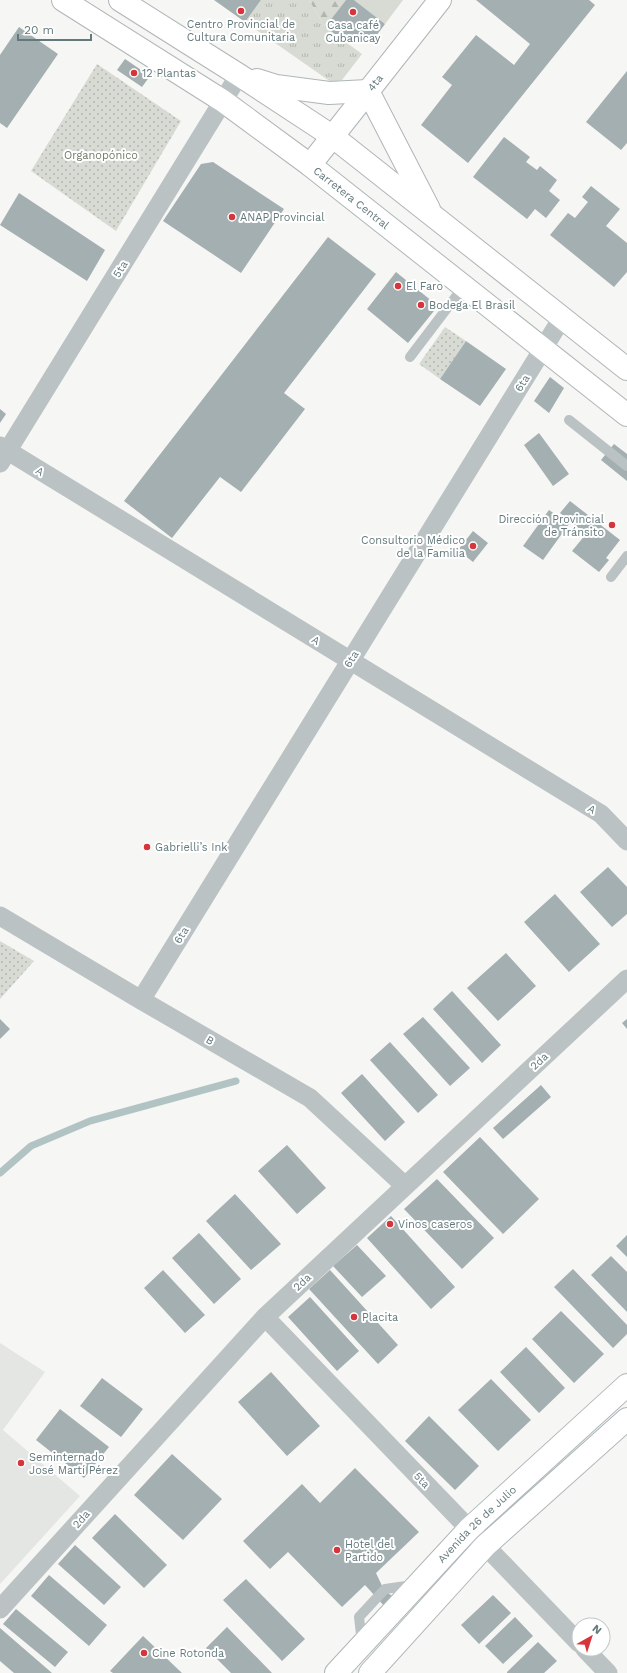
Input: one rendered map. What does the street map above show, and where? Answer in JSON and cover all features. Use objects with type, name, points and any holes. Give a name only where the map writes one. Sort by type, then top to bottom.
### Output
[{"type":"main road","name":"Carretera Central","points":[[63,0],[223,101],[310,164],[627,415]]},
{"type":"main road","points":[[120,0],[332,136],[627,369]]},
{"type":"main road","name":"4ta","points":[[310,164],[440,0]]},
{"type":"main road","points":[[239,75],[276,86],[329,93],[368,91],[433,215]]},
{"type":"main road","name":"Avenida 26 de Julio","points":[[336,1673],[469,1529],[627,1385]]},
{"type":"main road","name":"Avenida 26 de Julio","points":[[370,1673],[486,1546],[627,1419]]},
{"type":"street","name":"5ta","points":[[3,453],[239,75]]},
{"type":"street","name":"6ta","points":[[141,1000],[562,318]]},
{"type":"street","name":"A","points":[[3,453],[350,661],[601,814],[627,841]]},
{"type":"street","name":"B","points":[[0,916],[310,1098],[404,1185]]},
{"type":"street","name":"2da","points":[[0,1609],[265,1317],[404,1185],[627,979]]},
{"type":"street","name":"5ta","points":[[265,1317],[571,1635]]},
{"type":"street","points":[[593,1657],[608,1673]]},
{"type":"lane","points":[[410,357],[464,286]]},
{"type":"lane","points":[[569,420],[627,466]]},
{"type":"lane","points":[[611,577],[627,556]]},
{"type":"shaded area","name":"Seminternado José Martí Pérez","points":[[0,1343],[45,1372],[3,1430],[80,1496],[0,1584]]},
{"type":"green space","points":[[261,0],[309,0],[325,27],[362,54],[342,80],[331,82],[245,22]]},
{"type":"green space","points":[[309,0],[346,0],[325,27]]},
{"type":"green space","points":[[354,0],[403,0],[385,24]]},
{"type":"green space","name":"Organopónico","points":[[97,64],[181,121],[116,231],[31,171]]},
{"type":"green space","points":[[445,327],[466,341],[440,379],[419,364]]},
{"type":"green space","points":[[0,941],[34,961],[0,999]]},
{"type":"building","name":"Centro Provincial de Cultura Comunitaria","points":[[214,0],[261,0],[245,22]]},
{"type":"building","name":"Casa café Cubanicay","points":[[346,0],[354,0],[385,24],[376,36],[335,34],[325,27]]},
{"type":"building","points":[[476,0],[589,0],[595,5],[468,163],[421,125],[452,85],[442,77],[476,35],[514,65],[530,44]]},
{"type":"building","points":[[19,27],[58,54],[7,128],[0,123],[0,55]]},
{"type":"building","name":"12 Plantas","points":[[125,59],[150,76],[142,87],[117,70]]},
{"type":"building","points":[[627,71],[627,143],[621,150],[586,122]]},
{"type":"building","points":[[504,137],[530,157],[526,162],[537,170],[540,166],[557,180],[549,191],[560,200],[546,218],[535,209],[527,219],[473,177]]},
{"type":"building","points":[[213,162],[284,209],[241,273],[163,221],[201,164]]},
{"type":"building","points":[[591,186],[620,209],[606,226],[627,243],[627,272],[614,287],[550,235],[568,213],[575,218],[588,202],[582,197]]},
{"type":"building","points":[[19,193],[105,250],[87,281],[0,225]]},
{"type":"building","points":[[328,237],[376,274],[284,393],[305,409],[241,492],[220,477],[172,538],[124,501]]},
{"type":"building","points":[[396,272],[438,306],[408,343],[367,309]]},
{"type":"building","points":[[466,341],[506,369],[480,406],[440,379]]},
{"type":"building","points":[[550,377],[564,388],[549,413],[534,401]]},
{"type":"building","points":[[0,409],[6,414],[0,423]]},
{"type":"building","points":[[539,433],[569,474],[553,486],[524,445]]},
{"type":"building","points":[[614,444],[627,454],[627,481],[601,460]]},
{"type":"building","points":[[570,501],[620,540],[606,558],[609,560],[599,572],[572,551],[586,534],[560,513]]},
{"type":"building","points":[[549,510],[569,524],[543,560],[523,546]]},
{"type":"building","name":"Consultorio Médico de la Familia","points":[[473,531],[488,543],[473,562],[458,550]]},
{"type":"building","points":[[608,867],[627,887],[627,914],[612,927],[580,892]]},
{"type":"building","points":[[555,894],[600,944],[569,972],[524,922]]},
{"type":"building","points":[[506,953],[536,986],[498,1021],[467,988]]},
{"type":"building","points":[[452,991],[501,1045],[482,1063],[433,1009]]},
{"type":"building","points":[[423,1017],[470,1068],[450,1086],[403,1034]]},
{"type":"building","points":[[0,1019],[10,1029],[0,1039]]},
{"type":"building","points":[[627,1019],[627,1029],[622,1023]]},
{"type":"building","points":[[390,1042],[438,1095],[418,1113],[370,1060]]},
{"type":"building","points":[[362,1074],[405,1122],[385,1141],[341,1093]]},
{"type":"building","points":[[541,1085],[551,1097],[503,1139],[493,1128]]},
{"type":"building","points":[[480,1137],[539,1199],[503,1234],[443,1172]]},
{"type":"building","points":[[287,1145],[326,1188],[297,1214],[258,1171]]},
{"type":"building","points":[[437,1179],[494,1238],[462,1269],[404,1209]]},
{"type":"building","points":[[235,1194],[281,1244],[251,1270],[206,1221]]},
{"type":"building","points":[[391,1216],[455,1287],[431,1309],[367,1238]]},
{"type":"building","points":[[199,1233],[241,1279],[214,1304],[172,1258]]},
{"type":"building","points":[[627,1235],[627,1257],[616,1246]]},
{"type":"building","points":[[357,1245],[386,1276],[362,1297],[333,1266]]},
{"type":"building","points":[[611,1256],[627,1272],[627,1312],[591,1275]]},
{"type":"building","points":[[573,1269],[627,1325],[627,1334],[613,1348],[554,1287]]},
{"type":"building","points":[[163,1270],[205,1315],[185,1333],[144,1288]]},
{"type":"building","name":"Placita","points":[[330,1270],[398,1345],[378,1364],[309,1289]]},
{"type":"building","points":[[310,1297],[359,1351],[337,1371],[288,1317]]},
{"type":"building","points":[[561,1311],[604,1354],[574,1383],[532,1339]]},
{"type":"building","points":[[526,1347],[565,1388],[539,1413],[500,1372]]},
{"type":"building","points":[[271,1372],[320,1426],[287,1456],[238,1402]]},
{"type":"building","points":[[102,1378],[143,1409],[121,1437],[80,1406]]},
{"type":"building","points":[[491,1379],[531,1420],[498,1451],[458,1410]]},
{"type":"building","points":[[60,1409],[109,1447],[84,1478],[36,1440]]},
{"type":"building","points":[[429,1416],[479,1466],[455,1490],[405,1441]]},
{"type":"building","points":[[172,1454],[222,1499],[183,1540],[134,1495]]},
{"type":"building","points":[[355,1468],[419,1532],[376,1573],[384,1590],[392,1596],[392,1608],[386,1608],[365,1585],[342,1607],[288,1552],[270,1569],[243,1541],[302,1484],[320,1503]]},
{"type":"building","points":[[115,1514],[167,1565],[144,1588],[92,1538]]},
{"type":"building","points":[[75,1545],[121,1587],[104,1605],[58,1564]]},
{"type":"building","points":[[49,1575],[107,1625],[89,1646],[31,1596]]},
{"type":"building","points":[[246,1579],[305,1639],[282,1661],[223,1600]]},
{"type":"building","points":[[493,1595],[511,1613],[479,1644],[461,1625]]},
{"type":"building","points":[[16,1609],[68,1652],[55,1667],[3,1624]]},
{"type":"building","points":[[515,1617],[533,1636],[503,1664],[485,1646]]},
{"type":"building","points":[[227,1627],[272,1673],[231,1673],[206,1648]]},
{"type":"building","points":[[0,1628],[52,1673],[14,1673],[0,1661]]},
{"type":"building","name":"Cine Rotonda","points":[[143,1636],[182,1673],[113,1673],[110,1671]]},
{"type":"building","points":[[538,1642],[557,1661],[544,1673],[507,1673],[507,1672]]},
{"type":"waterway","points":[[0,1173],[31,1146],[90,1121],[236,1081]]},
{"type":"place","name":"Centro Provincial de Cultura Comunitaria","points":[[241,11]]},
{"type":"place","name":"Casa café Cubanicay","points":[[353,12]]},
{"type":"place","name":"12 Plantas","points":[[134,73]]},
{"type":"place","name":"ANAP Provincial","points":[[232,217]]},
{"type":"place","name":"El Faro","points":[[398,286]]},
{"type":"place","name":"Bodega El Brasil","points":[[421,305]]},
{"type":"place","name":"Dirección Provincial de Tránsito","points":[[612,525]]},
{"type":"place","name":"Consultorio Médico de la Familia","points":[[473,546]]},
{"type":"place","name":"Gabrielli’s Ink","points":[[147,847]]},
{"type":"place","name":"Vinos caseros","points":[[390,1224]]},
{"type":"place","name":"Placita","points":[[354,1317]]},
{"type":"place","name":"Seminternado José Martí Pérez","points":[[21,1463]]},
{"type":"place","name":"Hotel del Partido","points":[[337,1550]]},
{"type":"place","name":"Cine Rotonda","points":[[144,1653]]}]
